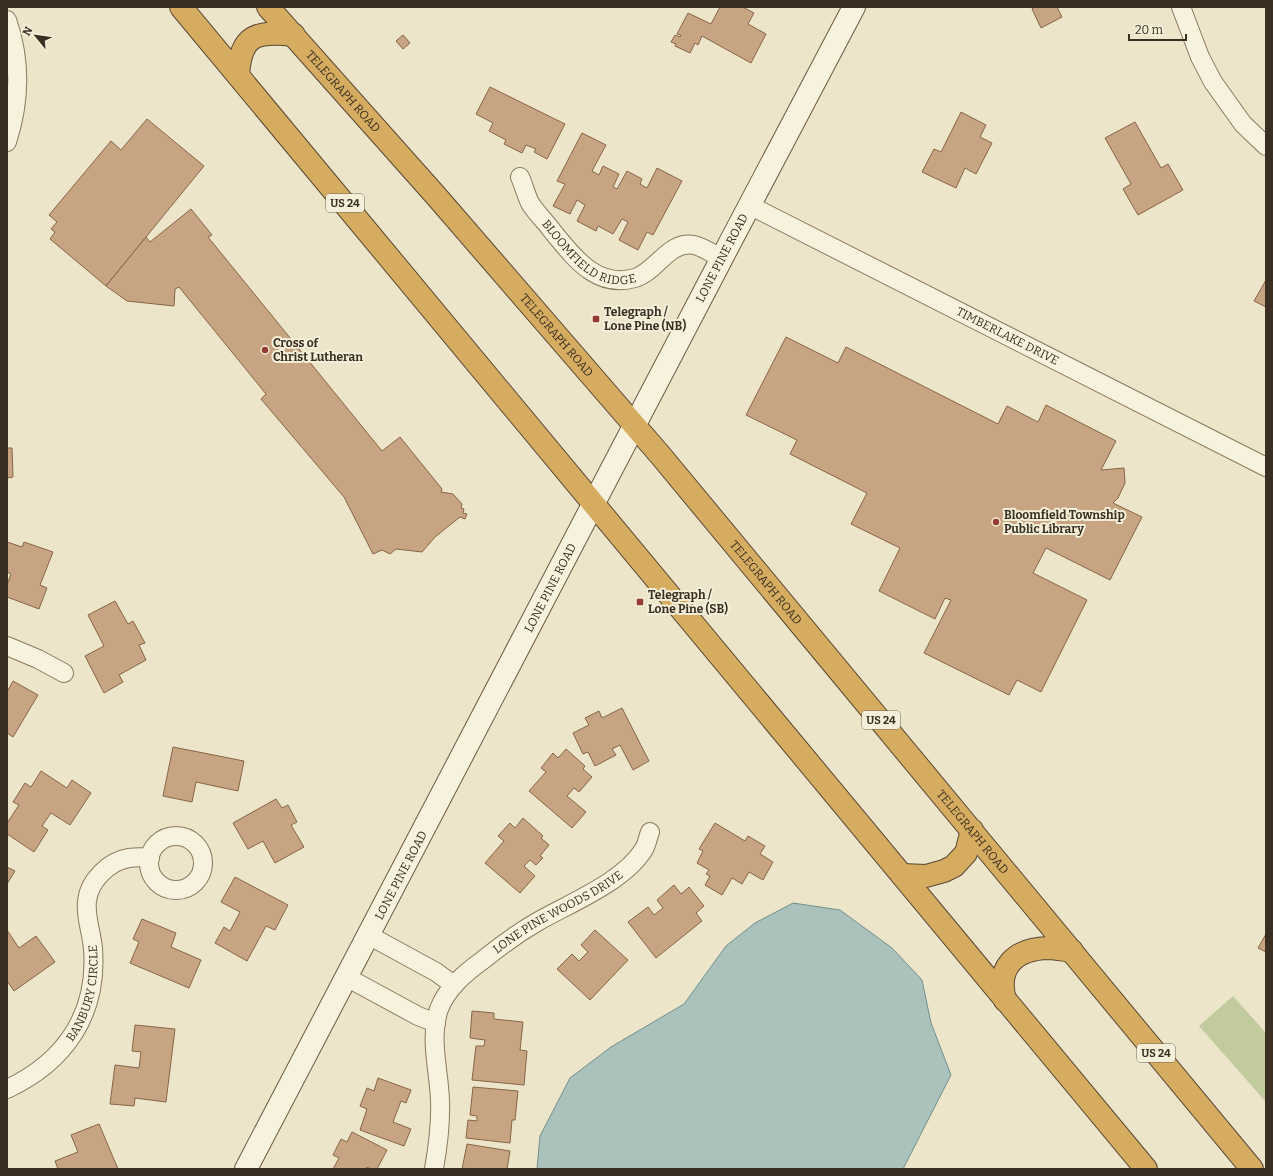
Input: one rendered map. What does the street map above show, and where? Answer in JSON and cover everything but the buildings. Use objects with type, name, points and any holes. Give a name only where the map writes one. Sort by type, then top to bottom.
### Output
[{"type":"highway","name":"US 24","points":[[181,7],[1146,1169]]},
{"type":"highway","name":"TELEGRAPH ROAD","points":[[268,7],[443,203],[635,425],[1252,1169]]},
{"type":"highway","points":[[238,75],[240,55],[243,48],[251,39],[264,34],[277,33],[294,36]]},
{"type":"highway","points":[[902,875],[926,876],[944,871],[954,866],[966,853],[972,830]]},
{"type":"highway","points":[[1005,1000],[1002,989],[1003,978],[1010,963],[1016,957],[1037,949],[1049,948],[1072,951]]},
{"type":"street","name":"LONE PINE ROAD","points":[[246,1169],[370,936],[721,258],[854,7]]},
{"type":"street","points":[[1181,7],[1200,57],[1213,82],[1243,124],[1266,146]]},
{"type":"street","points":[[7,20],[15,53],[18,78],[14,123],[7,142]]},
{"type":"street","name":"BLOOMFIELD RIDGE","points":[[520,177],[530,203],[574,258],[588,270],[597,275],[621,280],[640,276],[654,267],[671,250],[683,245],[695,245],[721,258]]},
{"type":"street","name":"TIMBERLAKE DRIVE","points":[[749,205],[1266,467]]},
{"type":"street","points":[[7,646],[38,659],[64,673]]},
{"type":"street","name":"LONE PINE WOODS DRIVE","points":[[434,1169],[438,1147],[440,1101],[434,1039],[440,1009],[454,984],[471,968],[524,930],[611,881],[634,862],[644,848],[650,832]]},
{"type":"street","name":"BANBURY CIRCLE","points":[[7,1089],[35,1073],[52,1060],[66,1045],[85,1012],[91,992],[94,971],[93,948],[87,912],[87,900],[92,886],[101,873],[113,864],[127,858],[150,858]]},
{"type":"street","points":[[370,936],[436,972],[454,984]]},
{"type":"street","points":[[348,978],[418,1016],[436,1023]]},
{"type":"green space","points":[[1233,996],[1266,1033],[1266,1102],[1199,1026]]},
{"type":"water","points":[[793,903],[840,910],[892,948],[922,980],[931,1023],[951,1075],[903,1169],[537,1169],[540,1136],[570,1078],[611,1047],[684,1004],[726,946],[755,923]]},
{"type":"place","name":"Telegraph / Lone Pine (NB)","points":[[596,319]]},
{"type":"place","name":"Cross of Christ Lutheran","points":[[265,350]]},
{"type":"place","name":"Bloomfield Township Public Library","points":[[996,522]]},
{"type":"place","name":"Telegraph / Lone Pine (SB)","points":[[640,602]]}]
